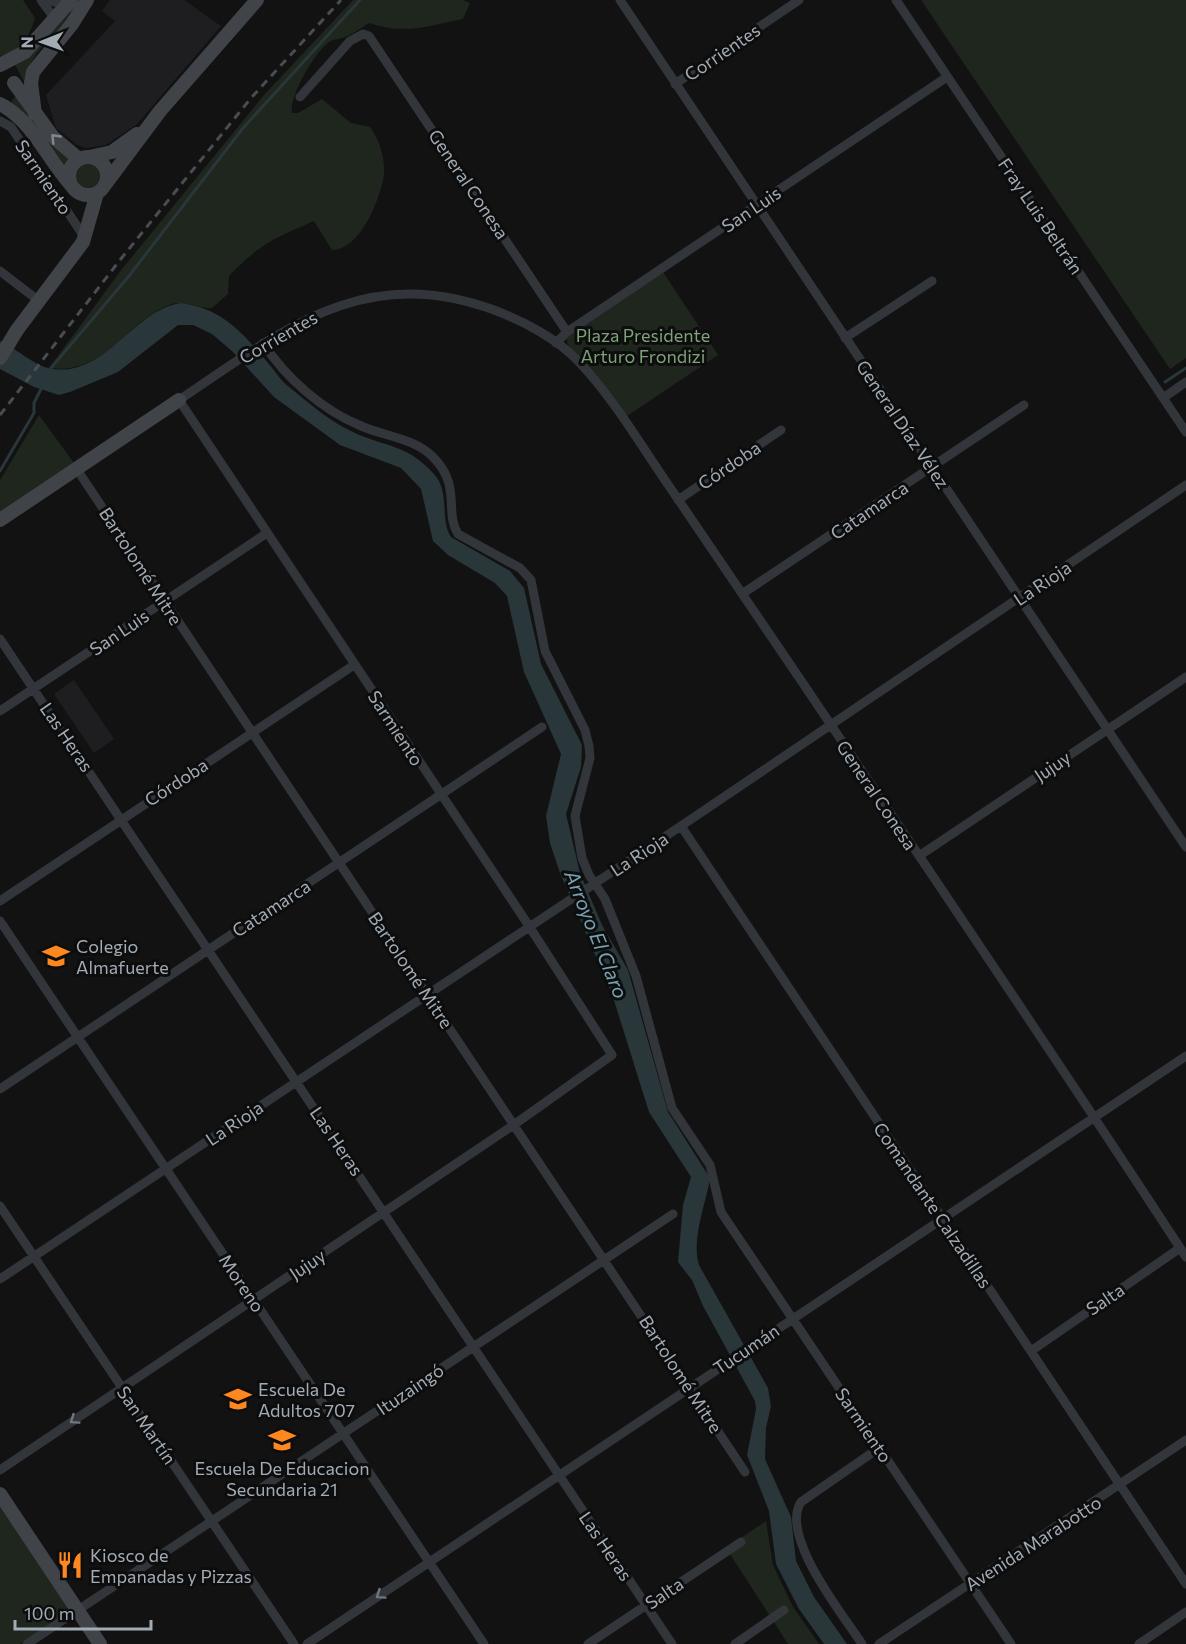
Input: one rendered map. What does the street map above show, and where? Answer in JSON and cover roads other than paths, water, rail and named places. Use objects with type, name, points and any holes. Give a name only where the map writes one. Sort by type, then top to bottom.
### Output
[{"type":"street","points":[[41,0],[55,19]]},
{"type":"street","points":[[50,0],[76,5]]},
{"type":"street","points":[[14,83],[10,96],[0,104],[15,113],[55,168],[84,195],[100,189],[160,111],[257,0]]},
{"type":"street","name":"General Díaz Vélez","points":[[620,0],[1186,847]]},
{"type":"street","name":"Corrientes","points":[[675,84],[799,0]]},
{"type":"street","name":"Fray Luis Beltrán","points":[[896,0],[1186,432]]},
{"type":"street","points":[[0,358],[11,339],[86,235],[106,175],[102,164],[83,158],[53,137],[35,114],[10,74],[0,66],[21,57],[55,19],[76,5]]},
{"type":"street","points":[[35,114],[31,83],[33,72],[76,5]]},
{"type":"street","name":"General Conesa","points":[[300,97],[350,41],[363,34],[369,36],[567,332]]},
{"type":"street","name":"San Luis","points":[[556,343],[567,332],[947,77]]},
{"type":"street","points":[[86,235],[88,210],[69,175],[83,158],[105,155],[120,148],[160,111]]},
{"type":"street","name":"Sarmiento","points":[[0,121],[11,127],[86,235]]},
{"type":"street","points":[[0,272],[39,301]]},
{"type":"street","points":[[845,338],[932,281]]},
{"type":"street","name":"Corrientes","points":[[179,400],[300,321],[354,300],[404,295],[435,296],[482,306],[522,323],[556,343]]},
{"type":"street","name":"General Conesa","points":[[556,343],[581,364],[610,400],[831,724],[1186,1257]]},
{"type":"street","points":[[261,345],[302,388],[349,420],[413,444],[433,457],[450,483],[458,534],[527,573],[533,587],[545,651],[585,730],[589,746],[590,758],[575,816],[582,858],[592,884]]},
{"type":"street","points":[[1163,398],[1186,382]]},
{"type":"street","points":[[0,520],[179,400]]},
{"type":"street","name":"Sarmiento","points":[[179,400],[529,926],[612,1055]]},
{"type":"street","name":"Catamarca","points":[[742,594],[1024,405]]},
{"type":"street","name":"Córdoba","points":[[678,500],[781,430]]},
{"type":"street","name":"Bartolomé Mitre","points":[[76,468],[746,1472]]},
{"type":"street","name":"La Rioja","points":[[0,1280],[427,993],[681,826],[1186,485]]},
{"type":"street","name":"San Luis","points":[[0,711],[267,533]]},
{"type":"street","name":"Las Heras","points":[[0,639],[672,1644]]},
{"type":"street","name":"Córdoba","points":[[0,901],[121,818],[354,665]]},
{"type":"street","name":"Jujuy","points":[[919,856],[1186,677]]},
{"type":"street","name":"Catamarca","points":[[0,1089],[542,727]]},
{"type":"street","name":"Comandante Calzadillas","points":[[681,826],[1186,1584]]},
{"type":"street","name":"Sarmiento","points":[[592,884],[605,899],[636,976],[672,1108],[714,1174],[717,1206],[1011,1644]]},
{"type":"street","name":"Moreno","points":[[0,921],[484,1644]]},
{"type":"street","name":"Jujuy","points":[[0,1470],[608,1061],[612,1055]]},
{"type":"street","name":"Tucumán","points":[[307,1644],[750,1345],[1186,1056]]},
{"type":"street","name":"San Martín","points":[[0,1206],[294,1644]]},
{"type":"street","name":"Ituzaingó","points":[[27,1644],[673,1214]]},
{"type":"street","name":"Salta","points":[[1031,1351],[1180,1248]]},
{"type":"street","name":"Avenida Marabotto","points":[[879,1644],[1186,1440]]},
{"type":"street","points":[[862,1644],[814,1570],[800,1533],[799,1504],[879,1448]]},
{"type":"street","points":[[0,1494],[100,1644]]},
{"type":"street","name":"Salta","points":[[588,1644],[741,1542]]},
{"type":"street","points":[[735,1644],[784,1610]]},
{"type":"street","points":[[1139,1644],[1186,1612]]},
{"type":"water","name":"Arroyo El Claro","points":[[181,303],[196,306],[220,316],[249,341],[286,385],[333,421],[361,435],[403,450],[423,463],[433,473],[442,488],[446,522],[451,537],[510,571],[524,588],[541,664],[582,745],[581,767],[566,814],[580,873],[602,925],[628,970],[668,1112],[710,1178],[698,1233],[699,1265],[768,1388],[771,1406],[766,1428],[765,1459],[791,1517],[796,1561],[814,1597],[847,1644],[824,1644],[799,1609],[776,1564],[769,1511],[747,1455],[756,1409],[755,1401],[703,1306],[692,1280],[678,1262],[683,1205],[691,1177],[649,1112],[612,994],[560,873],[550,843],[546,816],[561,754],[524,672],[507,596],[495,583],[448,555],[433,541],[421,489],[401,468],[340,445],[274,397],[233,352],[212,334],[193,325],[178,325],[118,372],[59,395],[34,387],[0,369],[0,341],[42,366],[68,369],[86,364],[102,355],[148,318],[164,308]]},
{"type":"waterway","points":[[51,368],[129,276],[243,128],[360,0]]},
{"type":"waterway","points":[[1165,382],[1186,368]]},
{"type":"waterway","points":[[0,471],[34,413],[34,403],[41,389]]},
{"type":"railway","points":[[0,415],[120,260],[251,98],[341,0]]},
{"type":"place","name":"Colegio Almafuerte","points":[[56,956]]},
{"type":"place","name":"Escuela De Adultos 707","points":[[238,1399]]},
{"type":"place","name":"Escuela De Educacion Secundaria 21","points":[[282,1440]]},
{"type":"place","name":"Kiosco de Empanadas y Pizzas","points":[[70,1565]]},
{"type":"park label","name":"Plaza Presidente Arturo Frondizi","points":[[643,345]]}]
